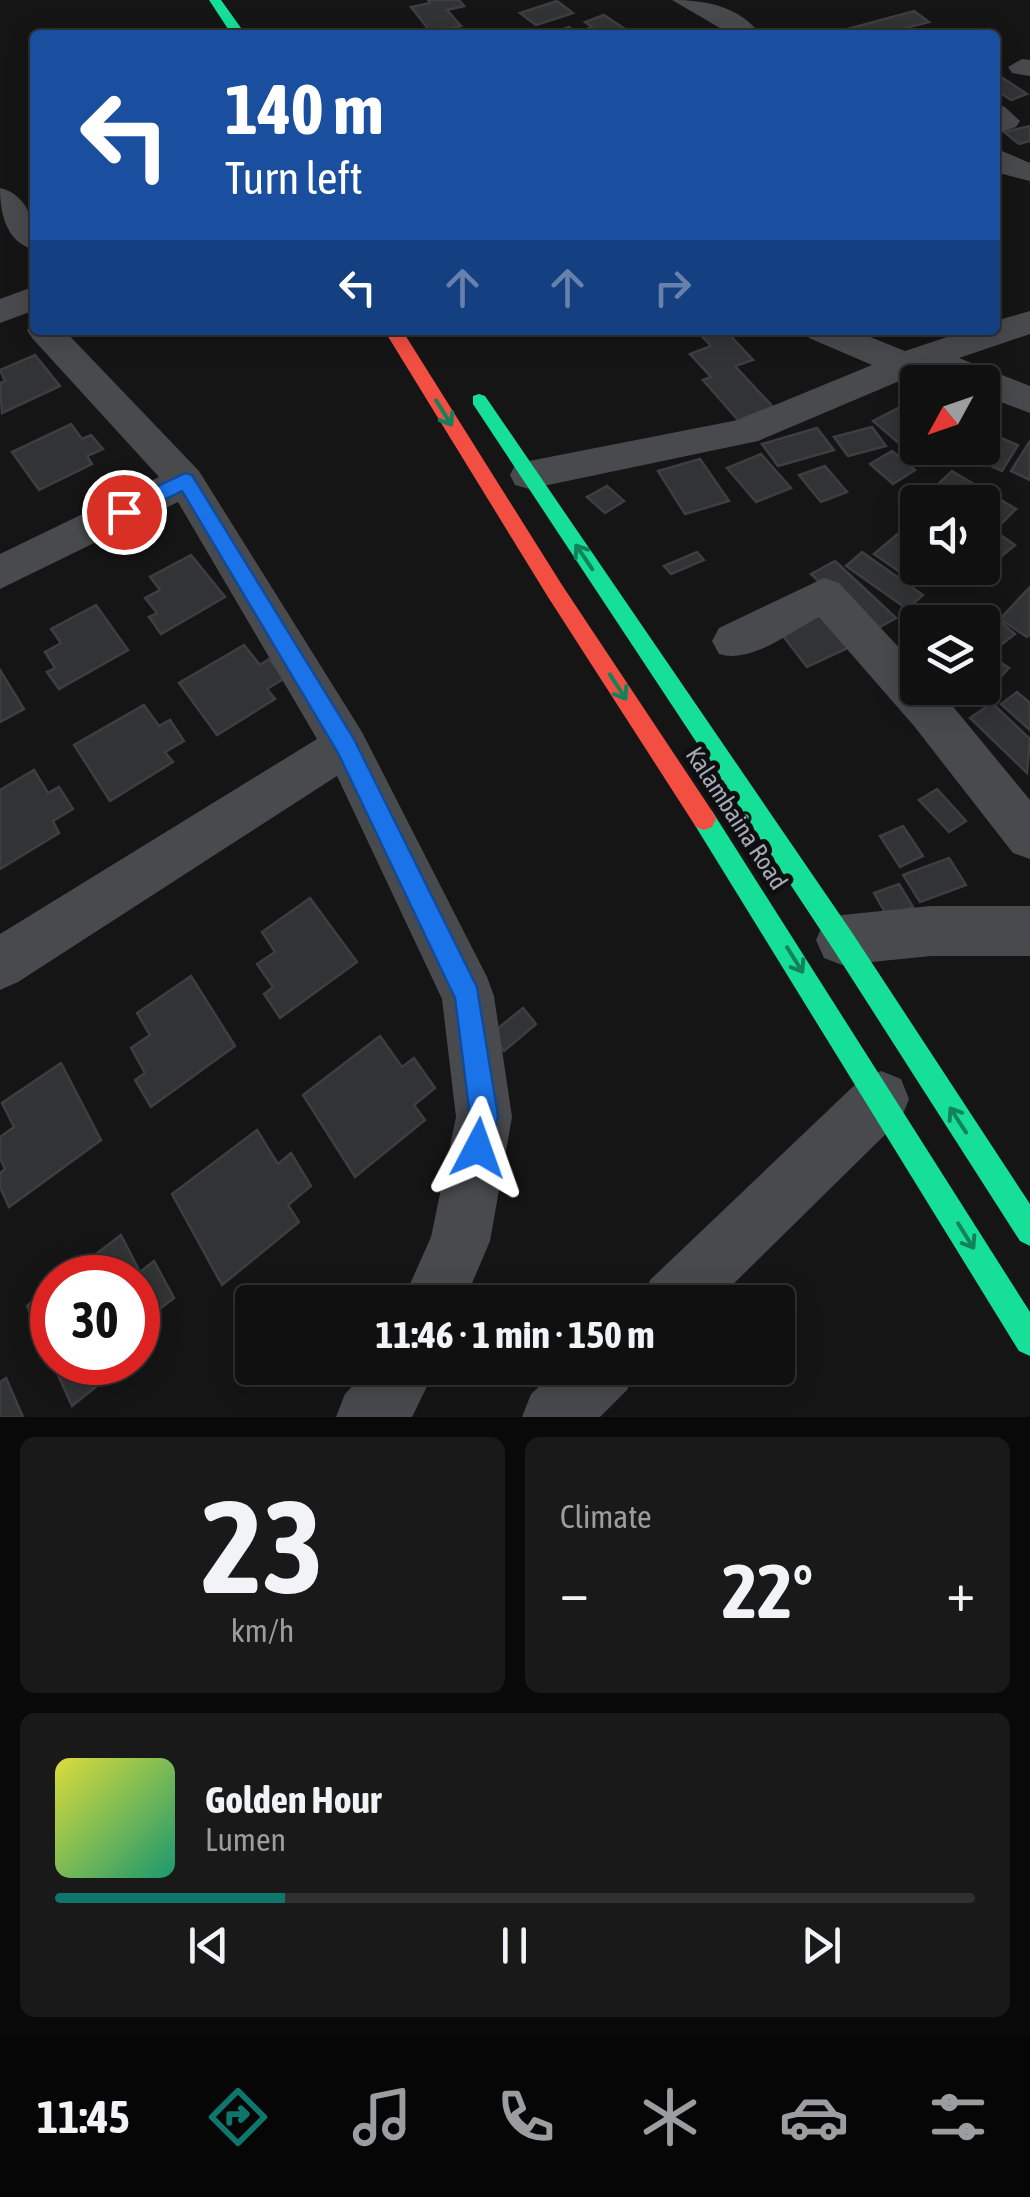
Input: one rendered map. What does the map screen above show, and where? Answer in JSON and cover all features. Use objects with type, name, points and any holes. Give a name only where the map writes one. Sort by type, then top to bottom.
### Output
[{"type":"main road","points":[[204,12],[231,30]]},
{"type":"main road","name":"Kalambaina Road","points":[[396,335],[555,591],[882,1098],[1030,1340]]},
{"type":"main road","name":"Kalambaina Road","points":[[470,386],[842,940],[1030,1231]]},
{"type":"street","points":[[685,0],[730,20],[742,30]]},
{"type":"street","points":[[1000,163],[1030,172]]},
{"type":"street","points":[[0,197],[30,234]]},
{"type":"street","points":[[1000,332],[1030,322]]},
{"type":"street","points":[[48,335],[185,480],[346,746],[468,996],[484,1116],[460,1241],[441,1285]]},
{"type":"street","points":[[836,335],[1030,400]]},
{"type":"street","points":[[529,475],[745,432],[914,361],[991,335]]},
{"type":"street","points":[[0,573],[185,480]]},
{"type":"street","points":[[734,640],[824,596],[930,712],[1030,837]]},
{"type":"street","points":[[0,964],[346,746]]},
{"type":"street","points":[[842,940],[931,931],[1030,930]]},
{"type":"street","points":[[690,1285],[882,1098]]},
{"type":"street","points":[[368,1417],[396,1385]]},
{"type":"street","points":[[554,1417],[587,1385]]},
{"type":"building","points":[[428,0],[459,0],[464,6],[447,10],[461,26],[429,30],[411,7],[430,3]]},
{"type":"building","points":[[557,1],[573,13],[536,25],[520,13]]},
{"type":"building","points":[[914,11],[929,22],[898,30],[844,30]]},
{"type":"building","points":[[604,15],[626,30],[584,30],[592,27],[585,22]]},
{"type":"building","points":[[1000,76],[1027,94],[1011,100],[1000,92]]},
{"type":"building","points":[[1030,126],[1030,141],[1019,144],[1004,132]]},
{"type":"building","points":[[701,335],[730,335],[753,360],[735,366],[773,407],[738,420],[703,380],[711,377],[690,354],[711,346]]},
{"type":"building","points":[[35,355],[60,386],[2,413],[0,383],[5,381],[0,370]]},
{"type":"building","points":[[900,407],[900,444],[873,421]]},
{"type":"building","points":[[71,424],[82,439],[91,435],[103,449],[87,456],[92,464],[39,490],[12,452]]},
{"type":"building","points":[[872,427],[886,446],[848,456],[834,437]]},
{"type":"building","points":[[817,428],[834,450],[778,466],[762,444]]},
{"type":"building","points":[[1000,438],[1018,445],[1002,471],[988,465],[1000,465]]},
{"type":"building","points":[[1030,441],[1030,480],[1011,471]]},
{"type":"building","points":[[892,451],[900,458],[900,465],[915,470],[893,484],[870,464]]},
{"type":"building","points":[[761,454],[791,488],[756,502],[727,468]]},
{"type":"building","points":[[700,459],[729,501],[685,514],[658,471]]},
{"type":"building","points":[[825,466],[847,492],[821,502],[799,475]]},
{"type":"building","points":[[952,471],[976,485],[937,485]]},
{"type":"building","points":[[607,486],[624,501],[605,513],[587,497]]},
{"type":"building","points":[[1000,500],[1016,509],[1000,525]]},
{"type":"building","points":[[900,532],[900,572],[874,554]]},
{"type":"building","points":[[1000,535],[1015,545],[1000,558]]},
{"type":"building","points":[[697,552],[704,560],[671,574],[664,566]]},
{"type":"building","points":[[862,552],[900,579],[900,585],[909,585],[923,595],[912,605],[901,605],[846,566]]},
{"type":"building","points":[[191,555],[225,597],[161,634],[149,617],[157,613],[145,598],[160,590],[150,577]]},
{"type":"building","points":[[835,561],[896,618],[871,632],[811,574]]},
{"type":"building","points":[[1030,587],[1030,634],[1027,637],[1000,619]]},
{"type":"building","points":[[96,605],[128,650],[59,689],[47,672],[55,668],[45,652],[61,643],[51,629]]},
{"type":"building","points":[[823,614],[850,647],[807,667],[780,632]]},
{"type":"building","points":[[1000,622],[1015,634],[1000,646]]},
{"type":"building","points":[[244,645],[260,665],[269,659],[285,678],[267,689],[275,699],[217,735],[179,683]]},
{"type":"building","points":[[1000,662],[1009,668],[1000,678]]},
{"type":"building","points":[[0,670],[24,709],[0,722]]},
{"type":"building","points":[[1017,692],[1030,703],[1030,730],[1001,704]]},
{"type":"building","points":[[144,705],[159,726],[170,720],[184,741],[165,752],[173,762],[110,801],[74,745]]},
{"type":"building","points":[[994,705],[1030,739],[1027,773],[970,718]]},
{"type":"building","points":[[34,770],[48,793],[59,787],[73,809],[53,821],[59,833],[0,869],[0,790]]},
{"type":"building","points":[[937,789],[966,821],[949,832],[919,800]]},
{"type":"building","points":[[903,826],[923,856],[900,867],[880,836]]},
{"type":"building","points":[[949,858],[966,885],[920,902],[903,875]]},
{"type":"building","points":[[899,884],[913,907],[887,916],[874,893]]},
{"type":"building","points":[[310,898],[357,962],[280,1018],[264,994],[273,987],[257,964],[275,952],[262,932]]},
{"type":"building","points":[[191,976],[235,1046],[151,1107],[135,1080],[145,1073],[131,1048],[150,1035],[137,1013]]},
{"type":"building","points":[[523,1008],[536,1024],[504,1051],[491,1034]]},
{"type":"building","points":[[380,1036],[402,1067],[414,1058],[435,1088],[414,1105],[425,1120],[355,1177],[303,1095]]},
{"type":"building","points":[[61,1063],[101,1140],[9,1207],[0,1187],[0,1173],[5,1169],[0,1158],[0,1137],[14,1127],[2,1103]]},
{"type":"building","points":[[257,1130],[278,1164],[291,1153],[311,1186],[288,1205],[299,1222],[222,1285],[172,1194]]},
{"type":"building","points":[[121,1235],[131,1255],[95,1255]]},
{"type":"building","points":[[160,1272],[174,1298],[160,1309]]},
{"type":"building","points":[[6,1378],[23,1417],[0,1417],[0,1382]]},
{"type":"building","points":[[62,1385],[98,1385],[72,1406]]},
{"type":"traffic: fast","points":[[215,0],[236,30]]},
{"type":"traffic: fast","points":[[479,400],[842,940],[1030,1231]]},
{"type":"traffic: fast","points":[[704,819],[1030,1340]]},
{"type":"traffic: jam","points":[[396,335],[555,591],[704,819]]},
{"type":"route","points":[[124,512],[185,480],[346,746],[468,996],[484,1116],[478,1148]]}]
